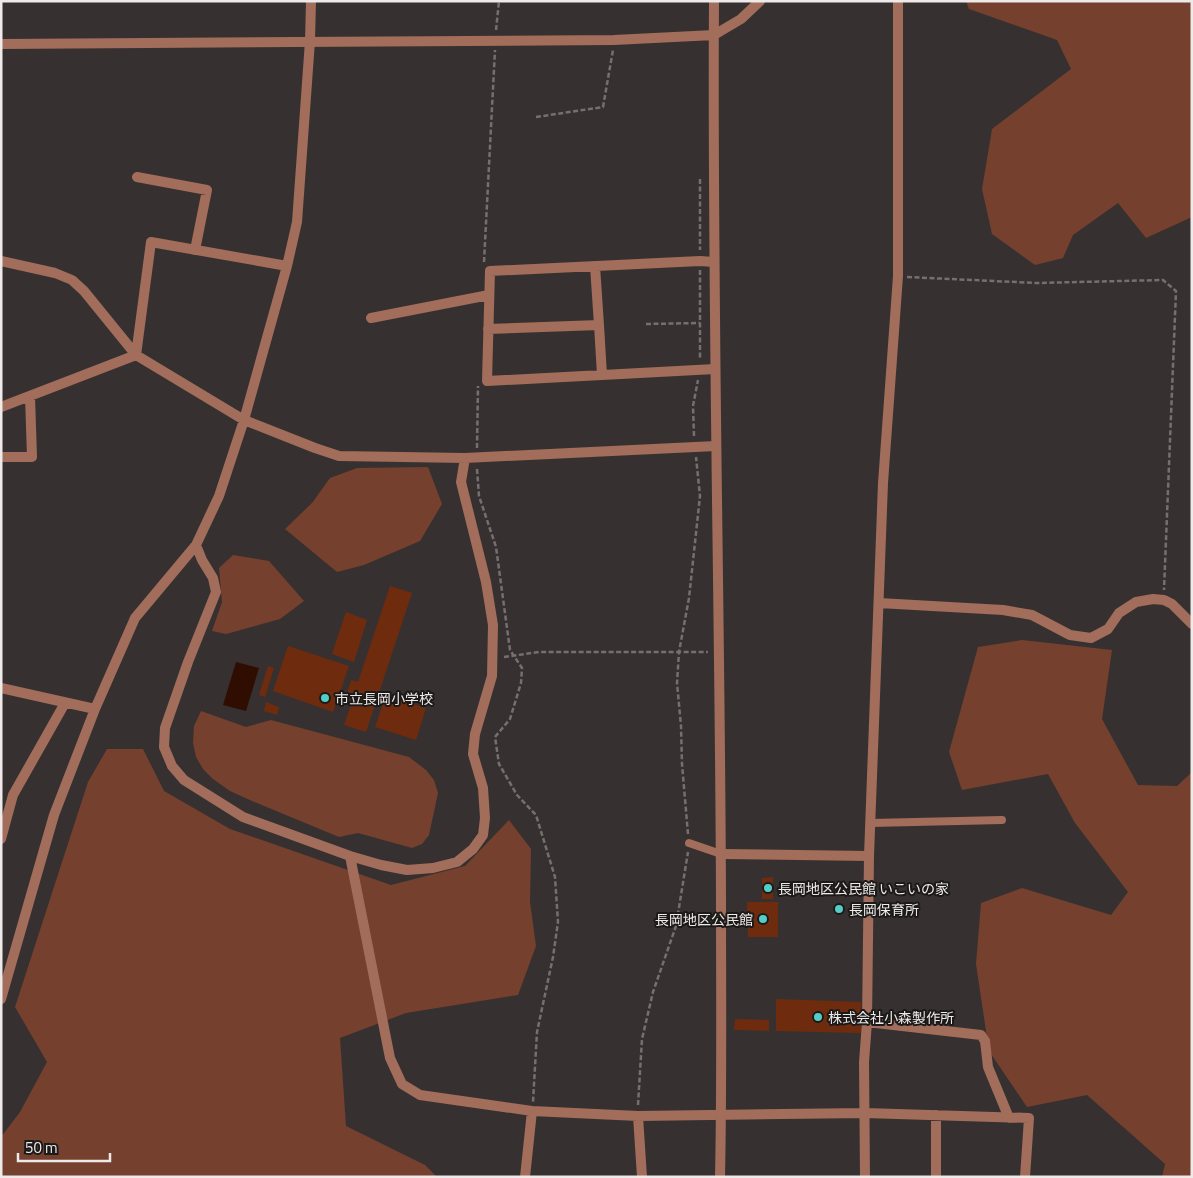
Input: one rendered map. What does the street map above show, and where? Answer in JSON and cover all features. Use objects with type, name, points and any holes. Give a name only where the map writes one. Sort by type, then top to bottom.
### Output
[{"type":"street","points":[[1,998],[54,816],[95,709],[135,618],[196,545],[219,496],[244,420],[287,266],[297,222],[310,41],[311,1]]},
{"type":"street","points":[[714,1],[714,262],[721,854],[720,1177]]},
{"type":"street","points":[[1,44],[495,39],[614,40],[714,35],[740,19],[760,1]]},
{"type":"street","points":[[865,1177],[864,1062],[867,1022],[868,856],[871,823],[883,483],[898,276],[898,1]]},
{"type":"street","points":[[137,177],[207,190],[196,250]]},
{"type":"street","points":[[136,355],[151,242],[287,266]]},
{"type":"street","points":[[1,261],[55,273],[72,280],[84,291],[136,355],[244,420],[339,456],[465,458],[716,446]]},
{"type":"street","points":[[714,262],[700,261],[490,271],[487,381],[715,369]]},
{"type":"street","points":[[595,266],[602,375]]},
{"type":"street","points":[[371,318],[489,295]]},
{"type":"street","points":[[488,329],[599,325]]},
{"type":"street","points":[[1,407],[136,355]]},
{"type":"street","points":[[1,457],[32,457],[30,396]]},
{"type":"street","points":[[196,545],[212,578],[216,592],[188,662],[165,728],[164,747],[172,766],[184,780],[243,817],[350,856],[407,870],[433,868],[457,862],[473,849],[483,835],[485,818],[483,788],[473,754],[475,734],[492,676],[493,625],[486,582],[461,482],[465,458]]},
{"type":"street","points":[[879,603],[1003,610],[1032,615],[1070,635],[1091,638],[1108,629],[1119,612],[1136,602],[1153,599],[1164,600],[1178,609],[1192,624]]},
{"type":"street","points":[[1,688],[95,709]]},
{"type":"street","points":[[1,838],[13,795],[66,703]]},
{"type":"street","points":[[721,854],[868,856]]},
{"type":"street","points":[[350,856],[390,1058],[402,1084],[420,1095],[532,1110],[638,1116],[865,1113],[1029,1118],[1025,1177]]},
{"type":"street","points":[[867,1022],[981,1035],[985,1041],[988,1067],[1009,1118]]},
{"type":"street","points":[[525,1177],[532,1110]]},
{"type":"street","points":[[638,1116],[642,1177]]},
{"type":"street","points":[[936,1116],[936,1177]]},
{"type":"lane","points":[[871,823],[1002,820]]},
{"type":"lane","points":[[689,844],[721,854]]},
{"type":"path","points":[[483,267],[495,39],[499,1]]},
{"type":"path","points":[[536,117],[603,107],[614,40]]},
{"type":"path","points":[[638,1116],[642,1039],[653,992],[676,926],[689,844],[677,683],[679,652],[689,598],[700,496],[693,406],[700,370],[700,179]]},
{"type":"path","points":[[898,276],[1037,283],[1163,280],[1176,291],[1164,600]]},
{"type":"path","points":[[646,324],[700,323]]},
{"type":"path","points":[[487,381],[478,384],[476,457],[479,496],[496,547],[510,650],[522,668],[510,719],[495,737],[499,764],[517,795],[536,815],[555,877],[558,922],[554,957],[537,1032],[532,1110]]},
{"type":"path","points":[[492,658],[539,652],[719,652]]},
{"type":"shaded area","points":[[966,1],[1192,1],[1192,217],[1146,238],[1118,203],[1073,235],[1063,258],[1035,265],[992,234],[982,189],[992,129],[1071,69],[1057,40],[969,9]]},
{"type":"shaded area","points":[[428,467],[442,504],[420,541],[364,565],[337,572],[285,529],[312,503],[330,478],[357,468]]},
{"type":"shaded area","points":[[233,555],[269,561],[304,601],[280,619],[226,634],[212,631],[222,602],[219,568]]},
{"type":"shaded area","points":[[1022,640],[1112,650],[1102,719],[1138,785],[1177,786],[1192,772],[1192,1177],[1162,1177],[1165,1164],[1087,1095],[1027,1107],[989,1051],[976,964],[981,903],[1022,888],[1111,915],[1128,892],[1075,823],[1048,774],[962,790],[949,752],[978,647]]},
{"type":"shaded area","points":[[236,662],[259,668],[246,711],[223,705]]},
{"type":"shaded area","points":[[201,711],[246,727],[271,720],[409,757],[426,770],[434,780],[438,793],[429,835],[422,844],[412,848],[358,833],[339,837],[230,791],[203,769],[196,757],[193,743],[194,726]]},
{"type":"shaded area","points":[[107,749],[143,749],[164,791],[230,829],[391,885],[465,866],[509,820],[531,849],[530,902],[536,946],[518,995],[406,1013],[340,1038],[346,1126],[425,1165],[437,1177],[1,1177],[1,1137],[20,1112],[47,1062],[15,1007],[88,782]]},
{"type":"building","points":[[390,586],[412,593],[366,732],[344,725],[353,699],[346,697],[351,680],[358,682]]},
{"type":"building","points":[[346,612],[367,620],[354,662],[332,654]]},
{"type":"building","points":[[288,646],[349,666],[333,712],[273,691]]},
{"type":"building","points":[[268,666],[274,668],[265,697],[259,695]]},
{"type":"building","points":[[386,695],[426,708],[416,740],[375,727]]},
{"type":"building","points":[[266,702],[279,707],[277,715],[264,711]]},
{"type":"building","name":"長岡地区公民館 いこいの家","points":[[773,877],[773,899],[762,899],[762,878]]},
{"type":"building","name":"長岡地区公民館","points":[[747,902],[778,902],[778,937],[748,937]]},
{"type":"building","name":"株式会社小森製作所","points":[[776,999],[861,1002],[861,1033],[776,1031]]},
{"type":"building","points":[[735,1019],[769,1020],[769,1031],[734,1030]]},
{"type":"place","name":"市立長岡小学校","points":[[325,698]]},
{"type":"place","name":"長岡地区公民館 いこいの家","points":[[768,888]]},
{"type":"place","name":"長岡保育所","points":[[839,909]]},
{"type":"place","name":"長岡地区公民館","points":[[763,919]]},
{"type":"place","name":"株式会社小森製作所","points":[[818,1017]]}]
